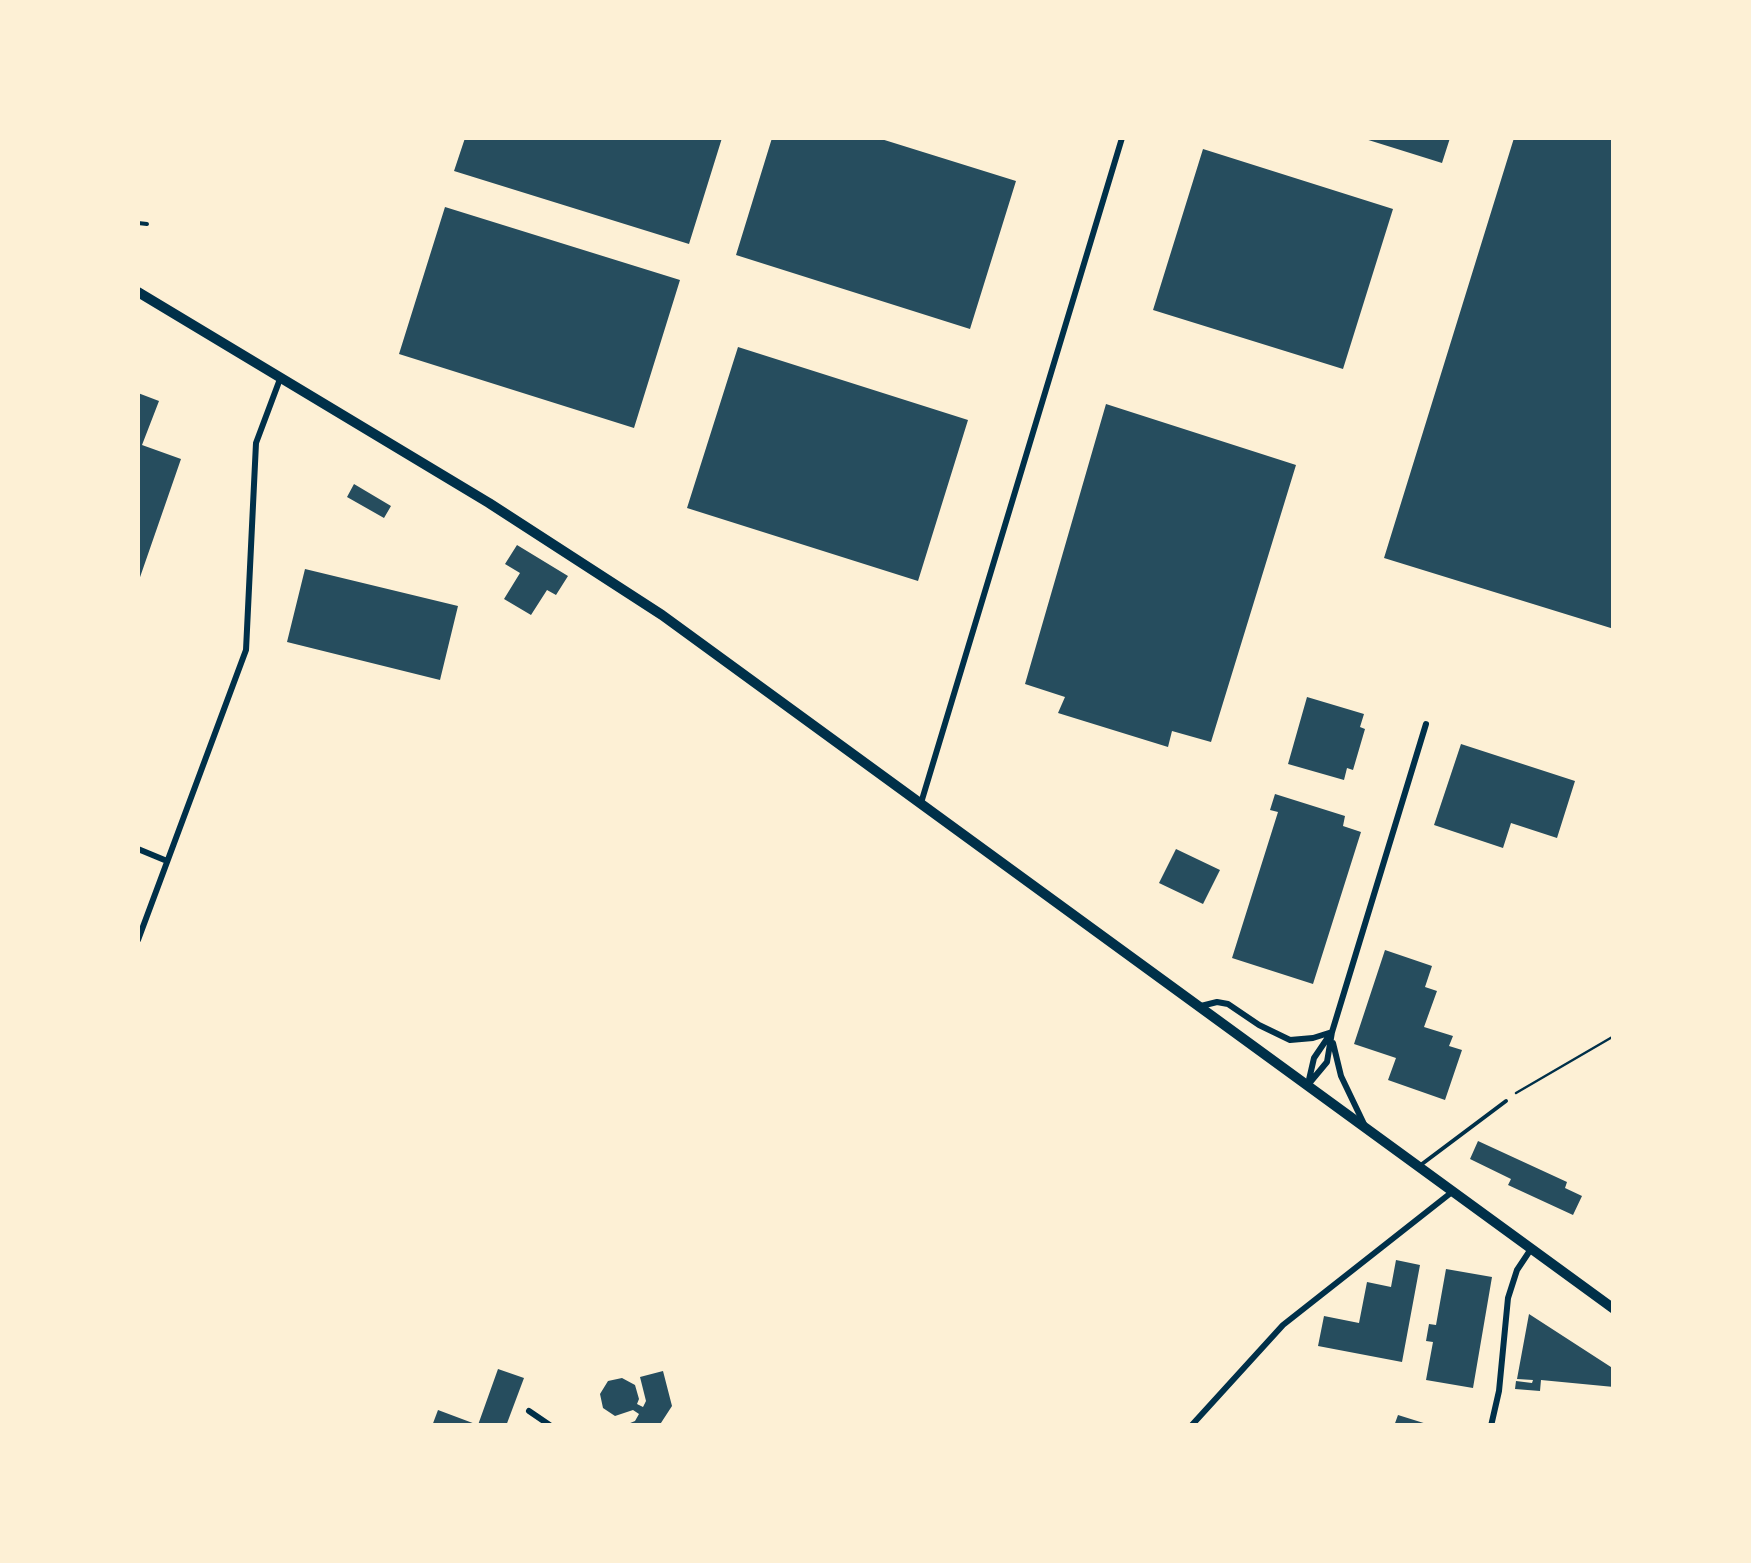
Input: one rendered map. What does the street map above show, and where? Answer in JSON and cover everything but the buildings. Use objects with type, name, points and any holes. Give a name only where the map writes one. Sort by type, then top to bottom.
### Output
[{"type":"main road","points":[[138,292],[490,503],[662,615],[1614,1309]]},
{"type":"street","points":[[921,803],[1122,138]]},
{"type":"street","points":[[138,940],[246,650],[256,442],[281,378]]},
{"type":"street","points":[[1307,1086],[1327,1062],[1332,1032],[1426,724]]},
{"type":"street","points":[[138,849],[168,861]]},
{"type":"street","points":[[1200,1007],[1217,1002],[1228,1004],[1290,1040],[1301,1041],[1332,1032]]},
{"type":"street","points":[[1307,1086],[1317,1051],[1332,1032]]},
{"type":"street","points":[[1332,1032],[1341,1076],[1366,1128]]},
{"type":"street","points":[[1191,1426],[1283,1326],[1452,1192]]},
{"type":"street","points":[[1491,1426],[1508,1298],[1517,1270],[1531,1249]]},
{"type":"street","points":[[530,1411],[551,1426]]},
{"type":"lane","points":[[138,223],[147,224]]},
{"type":"lane","points":[[1418,1168],[1506,1101]]},
{"type":"path","points":[[1506,1101],[1536,1079],[1614,1036]]}]
